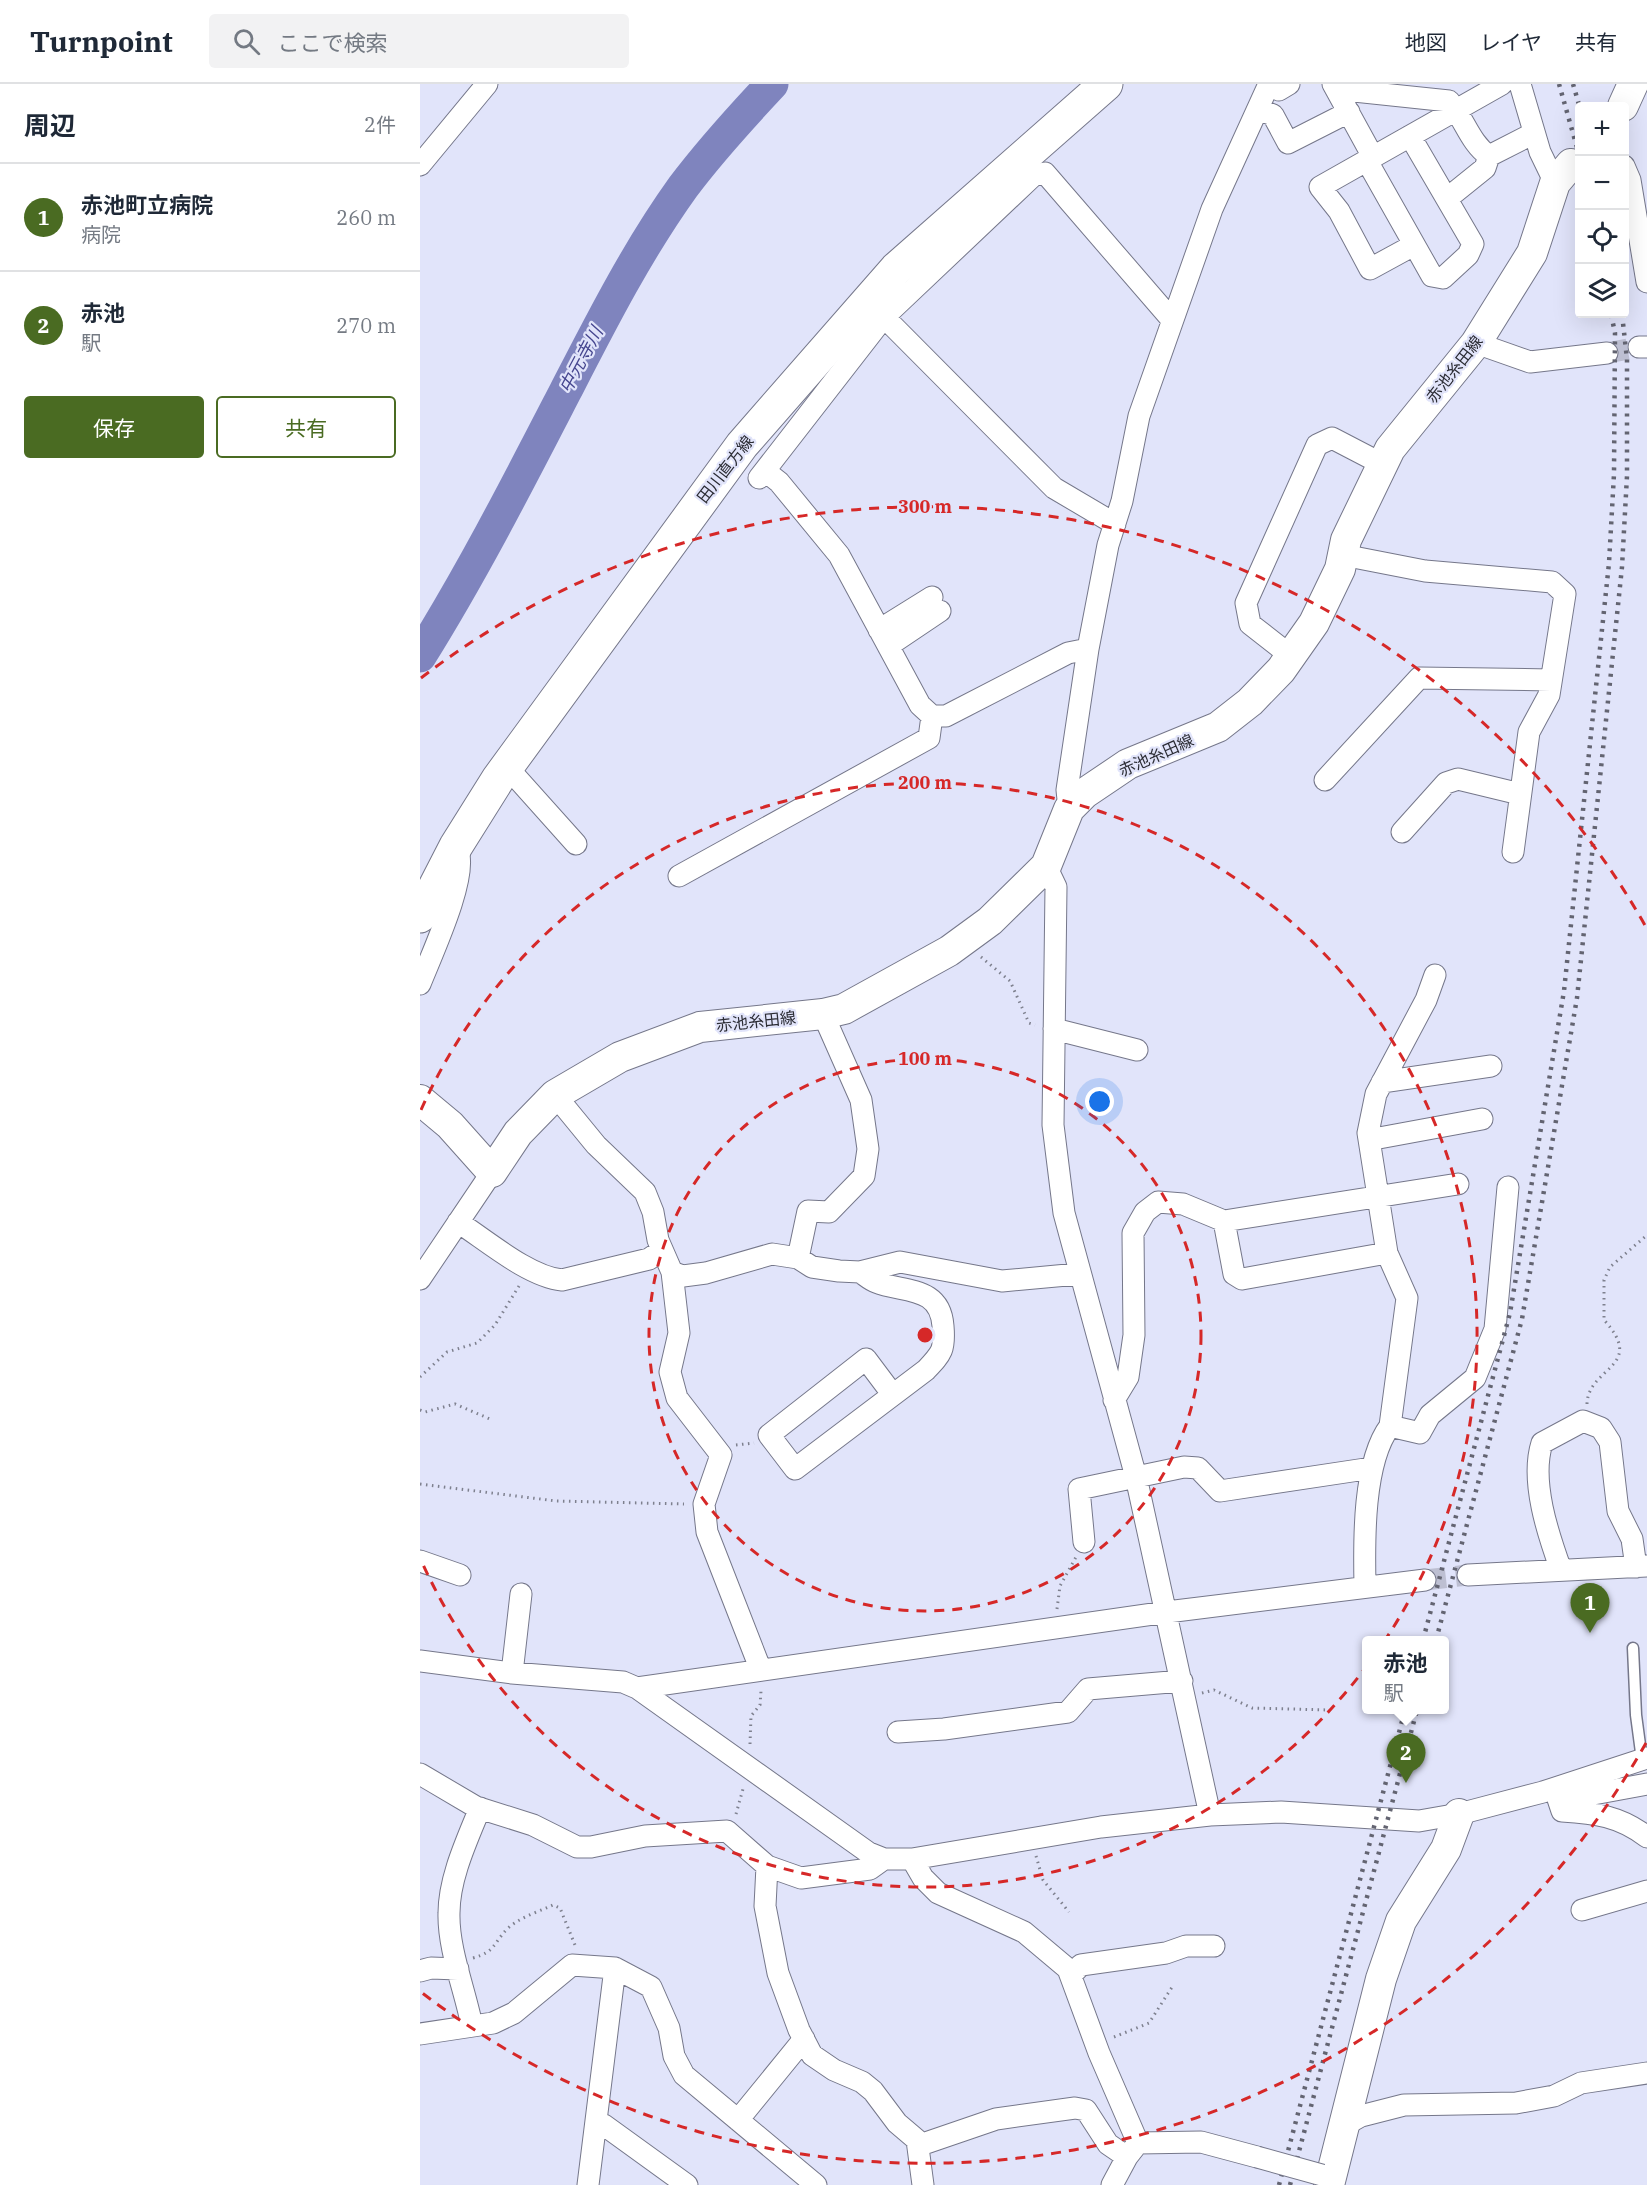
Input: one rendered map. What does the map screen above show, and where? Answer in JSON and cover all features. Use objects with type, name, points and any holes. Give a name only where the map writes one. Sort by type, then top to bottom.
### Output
[{"type":"main road","name":"田川直方線","points":[[420,916],[456,846],[507,767],[749,436],[896,269],[1106,84]]},
{"type":"main road","points":[[1625,102],[1633,84]]},
{"type":"main road","name":"赤池糸田線","points":[[492,1172],[518,1134],[555,1095],[620,1057],[700,1027],[822,1014],[844,1009],[948,951],[990,921],[1046,866],[1057,846],[1069,809],[1085,793],[1128,764],[1218,727],[1250,702],[1291,656],[1314,623],[1340,569],[1347,540],[1390,449],[1476,343],[1532,253],[1563,174]]},
{"type":"main road","points":[[420,1100],[450,1125],[492,1172]]},
{"type":"main road","points":[[1327,2179],[1381,1979],[1401,1921],[1446,1850],[1459,1814]]},
{"type":"street","points":[[421,166],[487,84]]},
{"type":"street","points":[[1069,809],[1067,790],[1088,649],[1139,417],[1212,210],[1258,109],[1276,84]]},
{"type":"street","points":[[1414,245],[1370,269],[1339,211],[1320,187],[1502,84]]},
{"type":"street","points":[[1520,84],[1534,133],[1563,174]]},
{"type":"street","points":[[1258,109],[1273,116],[1288,143],[1341,98],[1354,91],[1449,101],[1479,149],[1489,156]]},
{"type":"street","points":[[1341,98],[1414,245],[1432,276],[1443,278],[1468,255],[1473,244],[1449,197],[1410,136]]},
{"type":"street","points":[[1449,197],[1485,168],[1489,156],[1534,133]]},
{"type":"street","points":[[1088,649],[1068,653],[946,716],[932,716],[920,705],[839,555],[779,482],[762,475],[884,317],[1034,175],[1045,173],[1172,320]]},
{"type":"street","points":[[1629,178],[1647,282]]},
{"type":"street","points":[[884,317],[1054,488],[1115,524]]},
{"type":"street","points":[[1476,343],[1530,362],[1607,353]]},
{"type":"street","points":[[1291,656],[1250,624],[1245,603],[1317,445],[1332,438],[1382,464]]},
{"type":"street","points":[[1343,555],[1425,571],[1552,582],[1565,594],[1549,695],[1529,732],[1513,852]]},
{"type":"street","points":[[884,638],[936,604]]},
{"type":"street","points":[[1325,780],[1419,678],[1551,680]]},
{"type":"street","points":[[679,876],[929,738],[932,716]]},
{"type":"street","points":[[507,767],[576,844]]},
{"type":"street","points":[[1402,832],[1446,783],[1458,779],[1520,794]]},
{"type":"street","points":[[420,984],[450,908],[462,863],[456,846]]},
{"type":"street","points":[[1046,866],[1056,888],[1053,1125],[1064,1213],[1078,1274],[1136,1477],[1167,1612],[1189,1688],[1210,1815]]},
{"type":"street","points":[[1365,1585],[1364,1550],[1372,1468],[1380,1440],[1390,1426],[1407,1298],[1387,1253],[1368,1133],[1376,1094],[1426,1000],[1435,975]]},
{"type":"street","points":[[798,1258],[808,1211],[828,1212],[864,1176],[868,1149],[861,1100],[822,1014]]},
{"type":"street","points":[[1054,1029],[1137,1050]]},
{"type":"street","points":[[1382,1082],[1491,1066]]},
{"type":"street","points":[[555,1095],[596,1145],[645,1192],[653,1212],[662,1250],[672,1272],[678,1333],[670,1372],[677,1398],[711,1438],[721,1455],[704,1504],[707,1532],[760,1668]]},
{"type":"street","points":[[1368,1133],[1379,1138],[1482,1119]]},
{"type":"street","points":[[420,1279],[492,1172]]},
{"type":"street","points":[[1114,1400],[1128,1377],[1134,1335],[1133,1233],[1145,1212],[1158,1202],[1183,1204],[1224,1221],[1377,1199],[1458,1184]]},
{"type":"street","points":[[1390,1426],[1420,1433],[1430,1415],[1475,1378],[1495,1329],[1508,1187]]},
{"type":"street","points":[[1224,1221],[1234,1274],[1242,1279],[1387,1253]]},
{"type":"street","points":[[458,1222],[531,1269],[551,1279],[562,1280],[649,1259],[662,1250]]},
{"type":"street","points":[[672,1272],[683,1276],[706,1273],[772,1254],[798,1258],[812,1266],[860,1272],[900,1262],[1002,1281],[1078,1274]]},
{"type":"street","points":[[860,1272],[875,1282],[909,1288],[929,1298],[942,1313],[945,1343],[942,1353],[926,1370],[893,1395],[795,1469],[768,1436],[866,1359],[893,1395]]},
{"type":"street","points":[[1468,1575],[1642,1567],[1618,1510],[1612,1483],[1610,1442],[1601,1428],[1583,1420],[1542,1443],[1539,1455],[1542,1508],[1562,1570]]},
{"type":"street","points":[[1084,1542],[1078,1489],[1184,1467],[1198,1468],[1220,1491],[1372,1468]]},
{"type":"street","points":[[420,1561],[460,1575]]},
{"type":"street","points":[[637,1688],[760,1668],[1167,1612],[1365,1585],[1425,1580]]},
{"type":"street","points":[[512,1673],[521,1594]]},
{"type":"street","points":[[420,1661],[512,1673],[623,1682],[637,1688],[749,1769],[869,1852],[884,1859],[912,1859],[1101,1827],[1210,1815],[1281,1812],[1419,1821],[1459,1814],[1550,1792],[1645,1759]]},
{"type":"street","points":[[898,1732],[944,1729],[1068,1712],[1088,1689],[1189,1688]]},
{"type":"street","points":[[420,1774],[480,1808],[533,1825],[577,1846],[591,1847],[645,1836],[727,1831],[767,1866],[801,1878],[870,1869],[884,1859]]},
{"type":"street","points":[[1550,1792],[1588,1795],[1647,1784]]},
{"type":"street","points":[[1550,1792],[1562,1811],[1618,1818],[1647,1837]]},
{"type":"street","points":[[472,2026],[457,1966],[449,1914],[451,1892],[480,1808]]},
{"type":"street","points":[[912,1859],[923,1878],[938,1893],[1024,1932],[1068,1969],[1132,2150],[1112,2185]]},
{"type":"street","points":[[767,1866],[765,1906],[778,1973],[804,2039],[812,2055],[834,2070],[862,2082],[873,2091],[897,2123],[917,2140],[920,2145],[923,2185]]},
{"type":"street","points":[[1582,1910],[1647,1891]]},
{"type":"street","points":[[1071,1975],[1081,1965],[1166,1953],[1186,1946],[1214,1946]]},
{"type":"street","points":[[420,2034],[493,2023],[514,2013],[572,1965],[615,1968],[651,1987],[669,2028],[674,2056],[684,2075],[816,2185]]},
{"type":"street","points":[[420,1971],[457,1966]]},
{"type":"street","points":[[588,2185],[615,1968]]},
{"type":"street","points":[[738,2120],[804,2039]]},
{"type":"street","points":[[1343,2126],[1361,2116],[1404,2105],[1516,2103],[1554,2096],[1589,2082],[1647,2073]]},
{"type":"street","points":[[920,2145],[996,2119],[1075,2108],[1086,2110],[1101,2129],[1108,2144],[1132,2150],[1201,2142],[1327,2179]]},
{"type":"street","points":[[596,2124],[604,2125],[687,2185]]},
{"type":"street","points":[[654,2185],[657,2163]]},
{"type":"lane","points":[[1633,1648],[1636,1715],[1645,1759]]},
{"type":"path","points":[[964,940],[1010,981],[1029,1023],[1054,1029]]},
{"type":"path","points":[[1622,1334],[1604,1320],[1604,1280],[1610,1267],[1647,1235]]},
{"type":"path","points":[[420,1377],[447,1352],[477,1343],[495,1325],[531,1269]]},
{"type":"path","points":[[1587,1421],[1587,1397],[1596,1384],[1618,1367]]},
{"type":"path","points":[[420,1410],[425,1412],[455,1404],[490,1419]]},
{"type":"path","points":[[711,1438],[734,1445],[751,1444],[768,1436]]},
{"type":"path","points":[[420,1484],[556,1501],[704,1504]]},
{"type":"path","points":[[1051,1628],[1060,1586],[1084,1542]]},
{"type":"path","points":[[727,1831],[735,1817],[749,1769],[751,1716],[760,1705],[761,1696],[760,1668]]},
{"type":"path","points":[[1189,1688],[1214,1690],[1252,1708],[1329,1710]]},
{"type":"path","points":[[1035,1852],[1043,1880],[1069,1912]]},
{"type":"path","points":[[457,1966],[488,1953],[508,1929],[526,1916],[554,1905],[560,1908],[575,1945],[572,1965]]},
{"type":"path","points":[[1095,2040],[1120,2036],[1149,2023],[1174,1984]]},
{"type":"waterway","name":"中元寺川","points":[[420,656],[477,559],[606,313],[650,236],[693,174],[772,84]]},
{"type":"tunnel","points":[[1607,353],[1639,347]]},
{"type":"tunnel","points":[[1425,1580],[1468,1575]]},
{"type":"railway","points":[[1559,84],[1579,156]]},
{"type":"railway","points":[[1573,84],[1578,102]]},
{"type":"railway","points":[[1424,1636],[1510,1313],[1564,991],[1609,563],[1614,474],[1615,333],[1612,318]]},
{"type":"railway","points":[[1437,1636],[1522,1319],[1577,998],[1622,567],[1627,476],[1627,359],[1622,318]]},
{"type":"railway","points":[[1279,2185],[1404,1714]]},
{"type":"railway","points":[[1290,2185],[1416,1714]]},
{"type":"place","name":"赤池町立病院","points":[[1590,1633]]},
{"type":"place","name":"赤池","points":[[1406,1783]]}]
